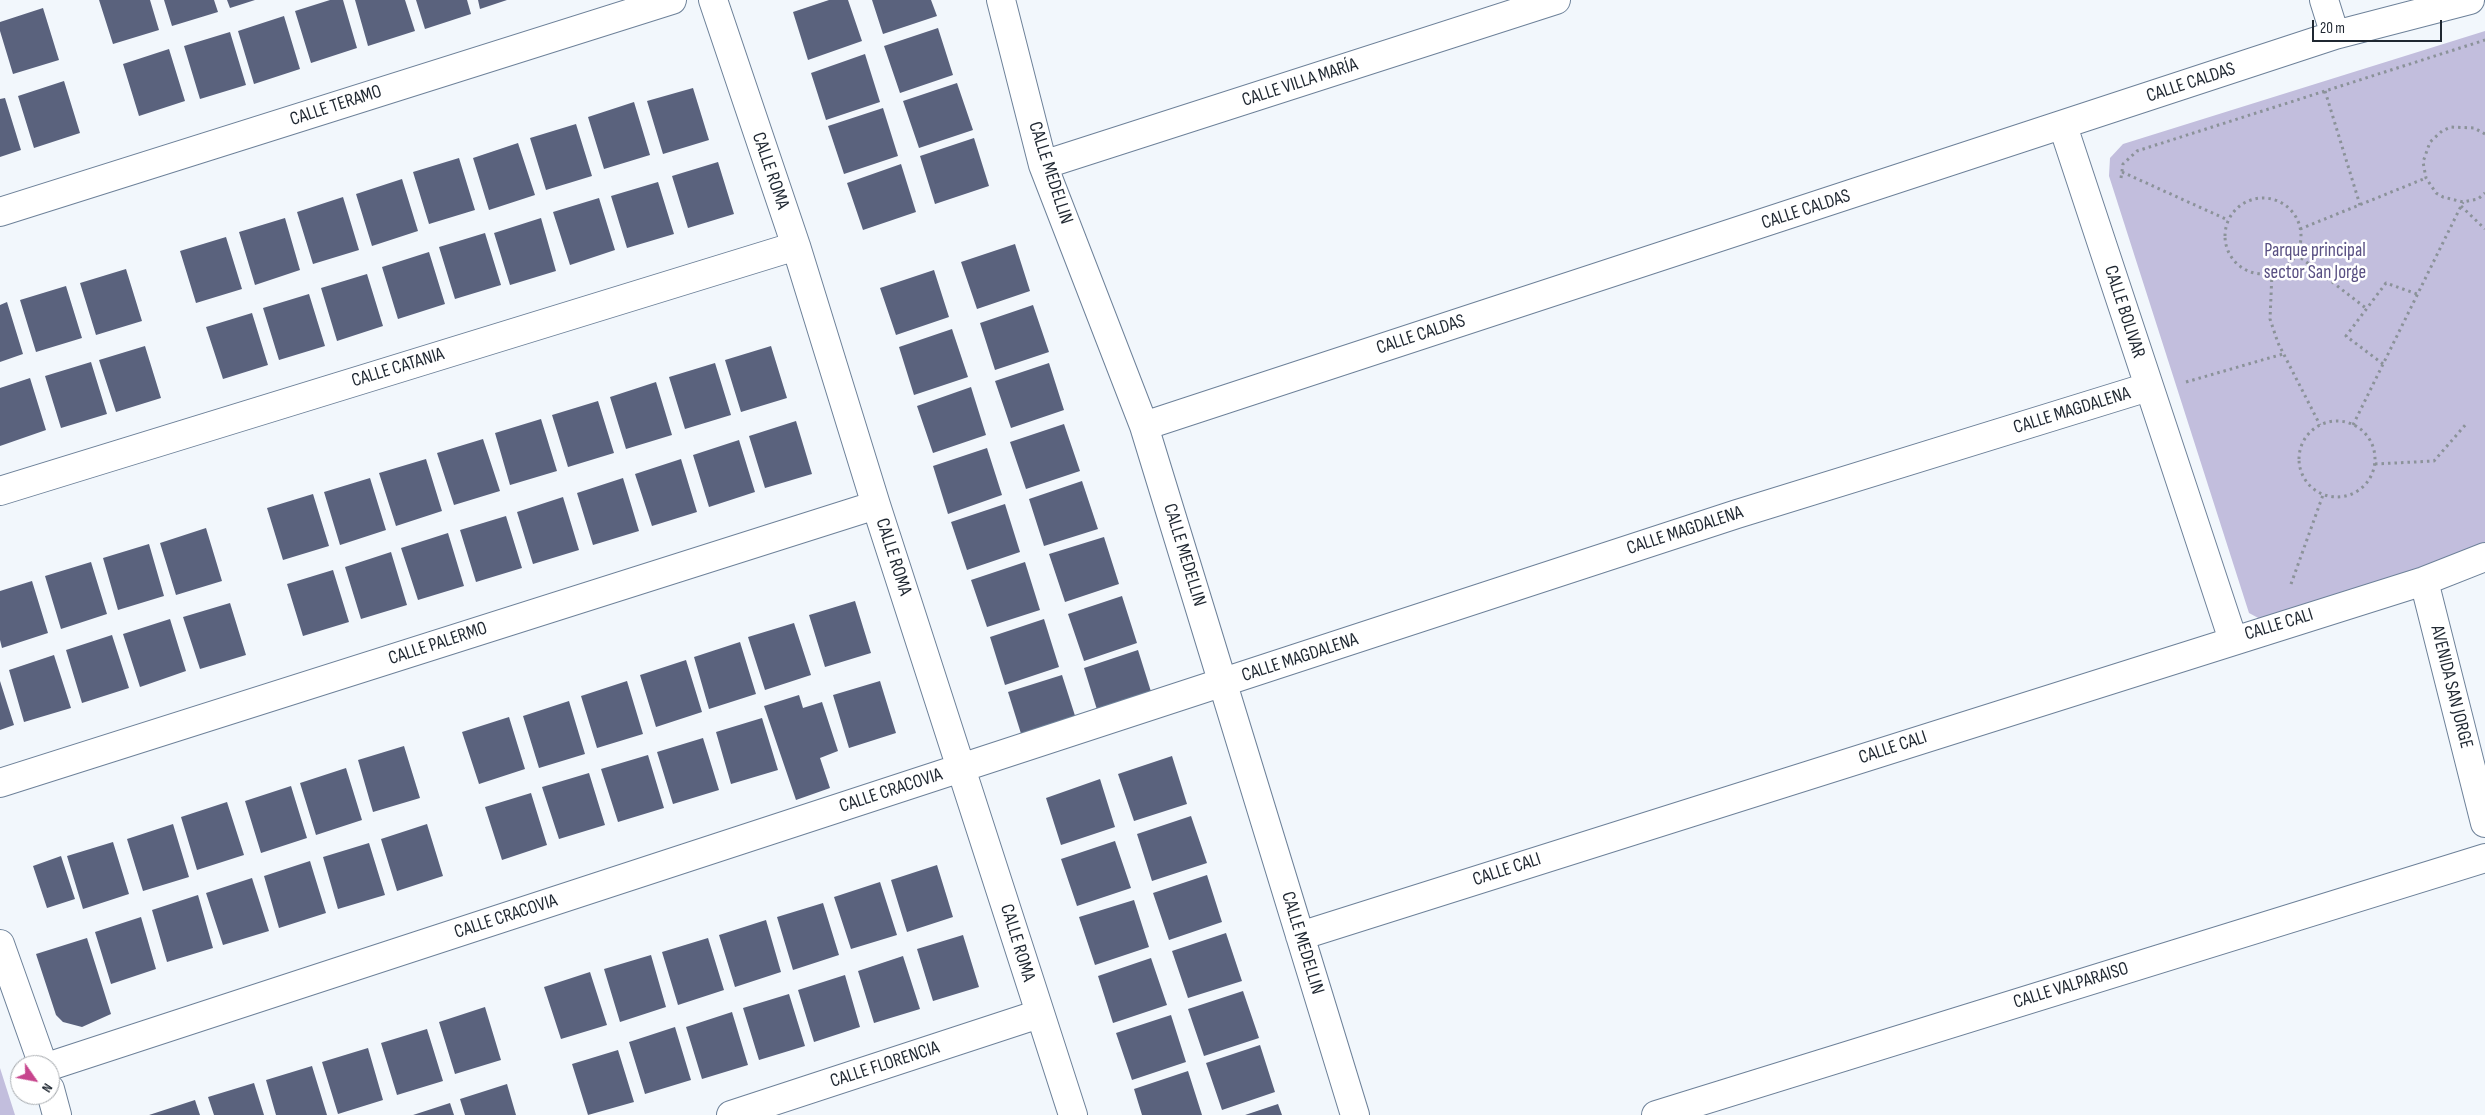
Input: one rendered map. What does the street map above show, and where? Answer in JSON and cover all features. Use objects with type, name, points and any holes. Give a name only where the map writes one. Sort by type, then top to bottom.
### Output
[{"type":"street","name":"CALLE TERAMO","points":[[0,212],[672,0]]},
{"type":"street","name":"CALLE ROMA","points":[[713,0],[796,246],[876,505],[1073,1115]]},
{"type":"street","name":"CALLE MEDELLIN","points":[[1001,0],[1043,165],[1144,426],[1356,1115]]},
{"type":"street","name":"CALLE VILLA MARÍA","points":[[1043,165],[1556,0]]},
{"type":"street","points":[[2324,0],[2334,35]]},
{"type":"street","name":"CALLE CALDAS","points":[[1144,426],[2063,126],[2334,35],[2470,0]]},
{"type":"street","name":"CALLE BOLIVAR","points":[[2063,126],[2233,640]]},
{"type":"street","name":"CALLE CATANIA","points":[[0,491],[796,246]]},
{"type":"street","name":"CALLE MAGDALENA","points":[[962,768],[1737,514],[2148,387]]},
{"type":"street","name":"CALLE PALERMO","points":[[0,783],[876,505]]},
{"type":"street","name":"CALLE CALI","points":[[1300,936],[2424,581],[2485,557]]},
{"type":"street","name":"AVENIDA SAN JORGE","points":[[2424,581],[2485,823]]},
{"type":"street","name":"CALLE CRACOVIA","points":[[60,1063],[962,768]]},
{"type":"street","name":"CALLE VALPARAISO","points":[[1656,1115],[2485,858]]},
{"type":"street","points":[[0,944],[40,1055]]},
{"type":"street","name":"CALLE FLORENCIA","points":[[730,1115],[1039,1014]]},
{"type":"path","points":[[2121,180],[2123,164],[2138,151],[2485,40]]},
{"type":"path","points":[[2326,91],[2360,205]]},
{"type":"path","points":[[2485,134],[2466,126],[2450,127],[2435,137],[2426,150],[2424,162],[2426,178],[2431,187],[2443,197],[2462,204],[2485,229]]},
{"type":"path","points":[[2122,172],[2228,220]]},
{"type":"path","points":[[2300,229],[2426,178]]},
{"type":"path","points":[[2353,425],[2462,204],[2478,199],[2485,193]]},
{"type":"path","points":[[2259,198],[2283,203],[2293,212],[2300,229],[2301,240],[2296,254],[2289,264],[2272,273],[2253,274],[2232,260],[2225,244],[2225,228],[2228,220],[2242,203],[2259,198]]},
{"type":"path","points":[[2296,254],[2367,309]]},
{"type":"path","points":[[2272,273],[2270,319],[2284,354],[2320,425]]},
{"type":"path","points":[[2383,364],[2346,336],[2386,283],[2417,294]]},
{"type":"path","points":[[2184,382],[2284,354]]},
{"type":"path","points":[[2182,373],[2187,392]]},
{"type":"path","points":[[2333,421],[2353,425],[2366,435],[2372,445],[2375,464],[2367,482],[2352,494],[2341,497],[2323,495],[2307,483],[2301,474],[2298,458],[2305,438],[2320,425],[2333,421]]},
{"type":"path","points":[[2375,464],[2434,461],[2467,423]]},
{"type":"path","points":[[2287,593],[2323,495]]},
{"type":"green space","name":"Parque principal sector San Jorge","points":[[2485,31],[2485,555],[2262,620],[2249,613],[2109,176],[2110,158],[2123,144]]},
{"type":"green space","points":[[0,1068],[10,1105],[12,1105],[15,1115],[0,1115]]},
{"type":"building","points":[[99,0],[150,0],[159,30],[113,44]]},
{"type":"building","points":[[164,0],[214,0],[218,12],[172,26]]},
{"type":"building","points":[[227,0],[255,0],[230,8]]},
{"type":"building","points":[[330,0],[343,0],[357,48],[311,63],[295,11]]},
{"type":"building","points":[[355,0],[405,0],[415,31],[368,46]]},
{"type":"building","points":[[416,0],[467,0],[471,14],[425,29]]},
{"type":"building","points":[[478,0],[507,0],[480,9]]},
{"type":"building","points":[[829,0],[848,0],[862,41],[808,60],[793,12]]},
{"type":"building","points":[[872,0],[931,0],[937,16],[883,34]]},
{"type":"building","points":[[43,8],[59,60],[13,74],[0,31],[0,22]]},
{"type":"building","points":[[284,16],[300,69],[254,84],[238,31]]},
{"type":"building","points":[[938,28],[953,75],[900,93],[884,46]]},
{"type":"building","points":[[230,32],[246,85],[200,99],[184,46]]},
{"type":"building","points":[[169,49],[185,101],[139,116],[123,64]]},
{"type":"building","points":[[865,54],[880,102],[826,120],[811,73]]},
{"type":"building","points":[[64,81],[80,133],[34,148],[18,96]]},
{"type":"building","points":[[957,83],[973,130],[919,148],[903,101]]},
{"type":"building","points":[[693,88],[709,140],[663,154],[647,101]]},
{"type":"building","points":[[5,98],[21,150],[0,157],[0,99]]},
{"type":"building","points":[[634,102],[650,155],[604,169],[588,117]]},
{"type":"building","points":[[883,108],[898,156],[844,174],[828,126]]},
{"type":"building","points":[[576,124],[592,176],[546,190],[530,138]]},
{"type":"building","points":[[974,138],[989,186],[935,204],[920,156]]},
{"type":"building","points":[[518,143],[535,195],[489,210],[473,158]]},
{"type":"building","points":[[459,158],[475,210],[429,224],[413,172]]},
{"type":"building","points":[[718,162],[734,214],[688,228],[672,176]]},
{"type":"building","points":[[901,164],[916,212],[863,230],[847,183]]},
{"type":"building","points":[[402,179],[418,231],[372,246],[356,194]]},
{"type":"building","points":[[658,182],[674,234],[627,248],[611,196]]},
{"type":"building","points":[[343,197],[359,250],[313,264],[297,212]]},
{"type":"building","points":[[599,198],[615,250],[570,265],[553,212]]},
{"type":"building","points":[[285,218],[300,270],[255,285],[239,232]]},
{"type":"building","points":[[541,218],[556,271],[510,285],[494,233]]},
{"type":"building","points":[[485,233],[501,285],[455,299],[439,247]]},
{"type":"building","points":[[226,237],[242,289],[196,303],[180,251]]},
{"type":"building","points":[[1015,244],[1030,291],[977,309],[961,262]]},
{"type":"building","points":[[429,252],[445,304],[398,319],[382,267]]},
{"type":"building","points":[[126,269],[142,321],[96,335],[80,283]]},
{"type":"building","points":[[934,270],[949,317],[896,335],[880,288]]},
{"type":"building","points":[[367,274],[383,326],[337,341],[321,288]]},
{"type":"building","points":[[66,286],[82,338],[36,352],[20,300]]},
{"type":"building","points":[[309,294],[325,346],[279,360],[263,308]]},
{"type":"building","points":[[7,302],[23,354],[0,362],[0,305]]},
{"type":"building","points":[[1033,305],[1049,352],[995,370],[980,323]]},
{"type":"building","points":[[252,313],[268,365],[223,379],[206,327]]},
{"type":"building","points":[[952,329],[968,377],[914,395],[899,347]]},
{"type":"building","points":[[145,346],[161,398],[116,412],[99,360]]},
{"type":"building","points":[[771,346],[787,398],[741,412],[725,360]]},
{"type":"building","points":[[91,362],[107,414],[61,428],[45,376]]},
{"type":"building","points":[[715,363],[731,415],[685,429],[669,377]]},
{"type":"building","points":[[1049,363],[1064,410],[1011,428],[995,381]]},
{"type":"building","points":[[30,378],[46,430],[0,446],[0,388]]},
{"type":"building","points":[[656,382],[672,435],[626,449],[610,397]]},
{"type":"building","points":[[971,387],[986,435],[933,453],[917,406]]},
{"type":"building","points":[[598,401],[614,453],[568,467],[552,415]]},
{"type":"building","points":[[541,419],[557,471],[510,485],[495,433]]},
{"type":"building","points":[[796,421],[812,474],[765,488],[749,436]]},
{"type":"building","points":[[1064,424],[1080,471],[1026,489],[1010,442]]},
{"type":"building","points":[[483,439],[500,491],[454,505],[437,453]]},
{"type":"building","points":[[739,440],[755,492],[709,507],[693,455]]},
{"type":"building","points":[[987,448],[1002,495],[948,514],[933,466]]},
{"type":"building","points":[[426,459],[442,511],[396,526],[379,473]]},
{"type":"building","points":[[681,459],[697,512],[652,526],[635,474]]},
{"type":"building","points":[[370,478],[386,530],[340,545],[324,492]]},
{"type":"building","points":[[623,478],[639,531],[593,545],[577,493]]},
{"type":"building","points":[[1082,481],[1098,529],[1044,546],[1029,499]]},
{"type":"building","points":[[313,494],[329,546],[283,560],[267,508]]},
{"type":"building","points":[[563,497],[579,550],[533,564],[517,512]]},
{"type":"building","points":[[1005,504],[1020,552],[967,570],[951,522]]},
{"type":"building","points":[[506,516],[522,568],[476,582],[460,530]]},
{"type":"building","points":[[206,528],[222,581],[176,595],[160,543]]},
{"type":"building","points":[[448,533],[464,586],[418,600],[401,548]]},
{"type":"building","points":[[1104,537],[1119,584],[1065,602],[1049,554]]},
{"type":"building","points":[[149,544],[164,596],[118,610],[103,558]]},
{"type":"building","points":[[391,552],[407,605],[361,619],[345,567]]},
{"type":"building","points":[[91,562],[107,614],[61,629],[45,576]]},
{"type":"building","points":[[1025,562],[1040,610],[987,627],[971,580]]},
{"type":"building","points":[[333,570],[349,622],[303,636],[287,584]]},
{"type":"building","points":[[32,581],[48,633],[2,648],[0,640],[0,591]]},
{"type":"building","points":[[1122,596],[1137,643],[1084,661],[1068,614]]},
{"type":"building","points":[[855,601],[871,653],[825,667],[809,615]]},
{"type":"building","points":[[230,603],[246,655],[200,669],[183,617]]},
{"type":"building","points":[[170,619],[186,671],[140,687],[123,634]]},
{"type":"building","points":[[1044,619],[1059,667],[1005,685],[990,637]]},
{"type":"building","points":[[794,623],[811,675],[765,690],[748,637]]},
{"type":"building","points":[[112,635],[129,688],[82,703],[66,650]]},
{"type":"building","points":[[740,642],[756,694],[709,709],[694,657]]},
{"type":"building","points":[[1138,650],[1153,698],[1099,716],[1084,668]]},
{"type":"building","points":[[54,655],[71,708],[24,722],[9,670]]},
{"type":"building","points":[[686,660],[702,712],[656,727],[640,675]]},
{"type":"building","points":[[1062,675],[1077,722],[1023,740],[1008,692]]},
{"type":"building","points":[[0,681],[14,725],[0,730]]},
{"type":"building","points":[[627,681],[643,734],[597,748],[581,696]]},
{"type":"building","points":[[880,681],[896,733],[849,748],[833,695]]},
{"type":"building","points":[[799,695],[803,708],[822,702],[838,751],[820,758],[830,788],[796,800],[764,706]]},
{"type":"building","points":[[569,701],[585,754],[539,768],[523,716]]},
{"type":"building","points":[[509,717],[525,769],[479,784],[462,732]]},
{"type":"building","points":[[762,718],[778,770],[731,784],[716,732]]},
{"type":"building","points":[[703,738],[719,790],[673,804],[657,752]]},
{"type":"building","points":[[404,746],[420,798],[373,812],[358,760]]},
{"type":"building","points":[[648,755],[664,808],[618,822],[601,769]]},
{"type":"building","points":[[1172,756],[1187,804],[1134,821],[1118,774]]},
{"type":"building","points":[[346,768],[362,820],[316,835],[300,783]]},
{"type":"building","points":[[589,773],[605,825],[559,839],[542,787]]},
{"type":"building","points":[[1100,779],[1115,827],[1061,845],[1046,798]]},
{"type":"building","points":[[291,786],[307,838],[261,853],[245,801]]},
{"type":"building","points":[[531,793],[547,845],[502,860],[485,807]]},
{"type":"building","points":[[227,802],[244,855],[197,870],[181,817]]},
{"type":"building","points":[[1191,816],[1207,863],[1152,881],[1137,834]]},
{"type":"building","points":[[173,824],[189,877],[143,891],[127,839]]},
{"type":"building","points":[[427,824],[443,876],[397,891],[381,839]]},
{"type":"building","points":[[1115,841],[1131,888],[1077,906],[1061,859]]},
{"type":"building","points":[[113,842],[129,894],[83,909],[67,856]]},
{"type":"building","points":[[369,843],[385,895],[338,909],[323,857]]},
{"type":"building","points":[[61,856],[75,899],[47,908],[33,866]]},
{"type":"building","points":[[310,861],[326,913],[279,928],[264,876]]},
{"type":"building","points":[[937,865],[953,917],[907,932],[891,880]]},
{"type":"building","points":[[1207,875],[1222,922],[1169,940],[1153,893]]},
{"type":"building","points":[[252,878],[269,931],[223,945],[206,893]]},
{"type":"building","points":[[880,882],[897,935],[851,949],[834,897]]},
{"type":"building","points":[[198,895],[213,948],[167,962],[152,910]]},
{"type":"building","points":[[1134,900],[1149,947],[1095,965],[1079,917]]},
{"type":"building","points":[[823,903],[839,955],[793,970],[777,917]]},
{"type":"building","points":[[141,917],[156,969],[111,984],[95,932]]},
{"type":"building","points":[[766,920],[781,972],[735,987],[719,935]]},
{"type":"building","points":[[1226,933],[1242,981],[1188,998],[1172,951]]},
{"type":"building","points":[[963,935],[979,987],[933,1001],[917,949]]},
{"type":"building","points":[[87,938],[111,1014],[82,1027],[63,1022],[56,1015],[36,954]]},
{"type":"building","points":[[708,938],[724,990],[678,1005],[662,952]]},
{"type":"building","points":[[651,955],[666,1007],[620,1022],[604,969]]},
{"type":"building","points":[[903,956],[920,1009],[874,1023],[858,971]]},
{"type":"building","points":[[1151,958],[1167,1005],[1113,1023],[1098,976]]},
{"type":"building","points":[[590,972],[607,1025],[561,1039],[544,987]]},
{"type":"building","points":[[845,975],[860,1027],[814,1042],[798,990]]},
{"type":"building","points":[[1243,991],[1259,1038],[1204,1056],[1188,1009]]},
{"type":"building","points":[[789,994],[805,1046],[759,1060],[743,1008]]},
{"type":"building","points":[[485,1007],[501,1060],[455,1074],[439,1022]]},
{"type":"building","points":[[732,1012],[748,1065],[702,1079],[686,1027]]},
{"type":"building","points":[[1171,1015],[1186,1062],[1132,1080],[1116,1033]]},
{"type":"building","points":[[675,1027],[691,1080],[645,1094],[629,1042]]},
{"type":"building","points":[[427,1029],[443,1081],[397,1095],[381,1043]]},
{"type":"building","points":[[1260,1045],[1275,1092],[1222,1110],[1206,1063]]},
{"type":"building","points":[[368,1048],[383,1100],[338,1114],[322,1062]]},
{"type":"building","points":[[618,1050],[634,1102],[588,1115],[572,1064]]},
{"type":"building","points":[[312,1066],[327,1115],[276,1115],[266,1080]]},
{"type":"building","points":[[1188,1071],[1202,1115],[1142,1115],[1134,1089]]},
{"type":"building","points":[[254,1083],[264,1115],[214,1115],[208,1097]]},
{"type":"building","points":[[507,1084],[516,1115],[465,1115],[460,1099]]},
{"type":"building","points":[[195,1100],[200,1115],[149,1115]]},
{"type":"building","points":[[450,1103],[454,1115],[413,1115]]},
{"type":"building","points":[[1278,1104],[1282,1115],[1245,1115]]}]
